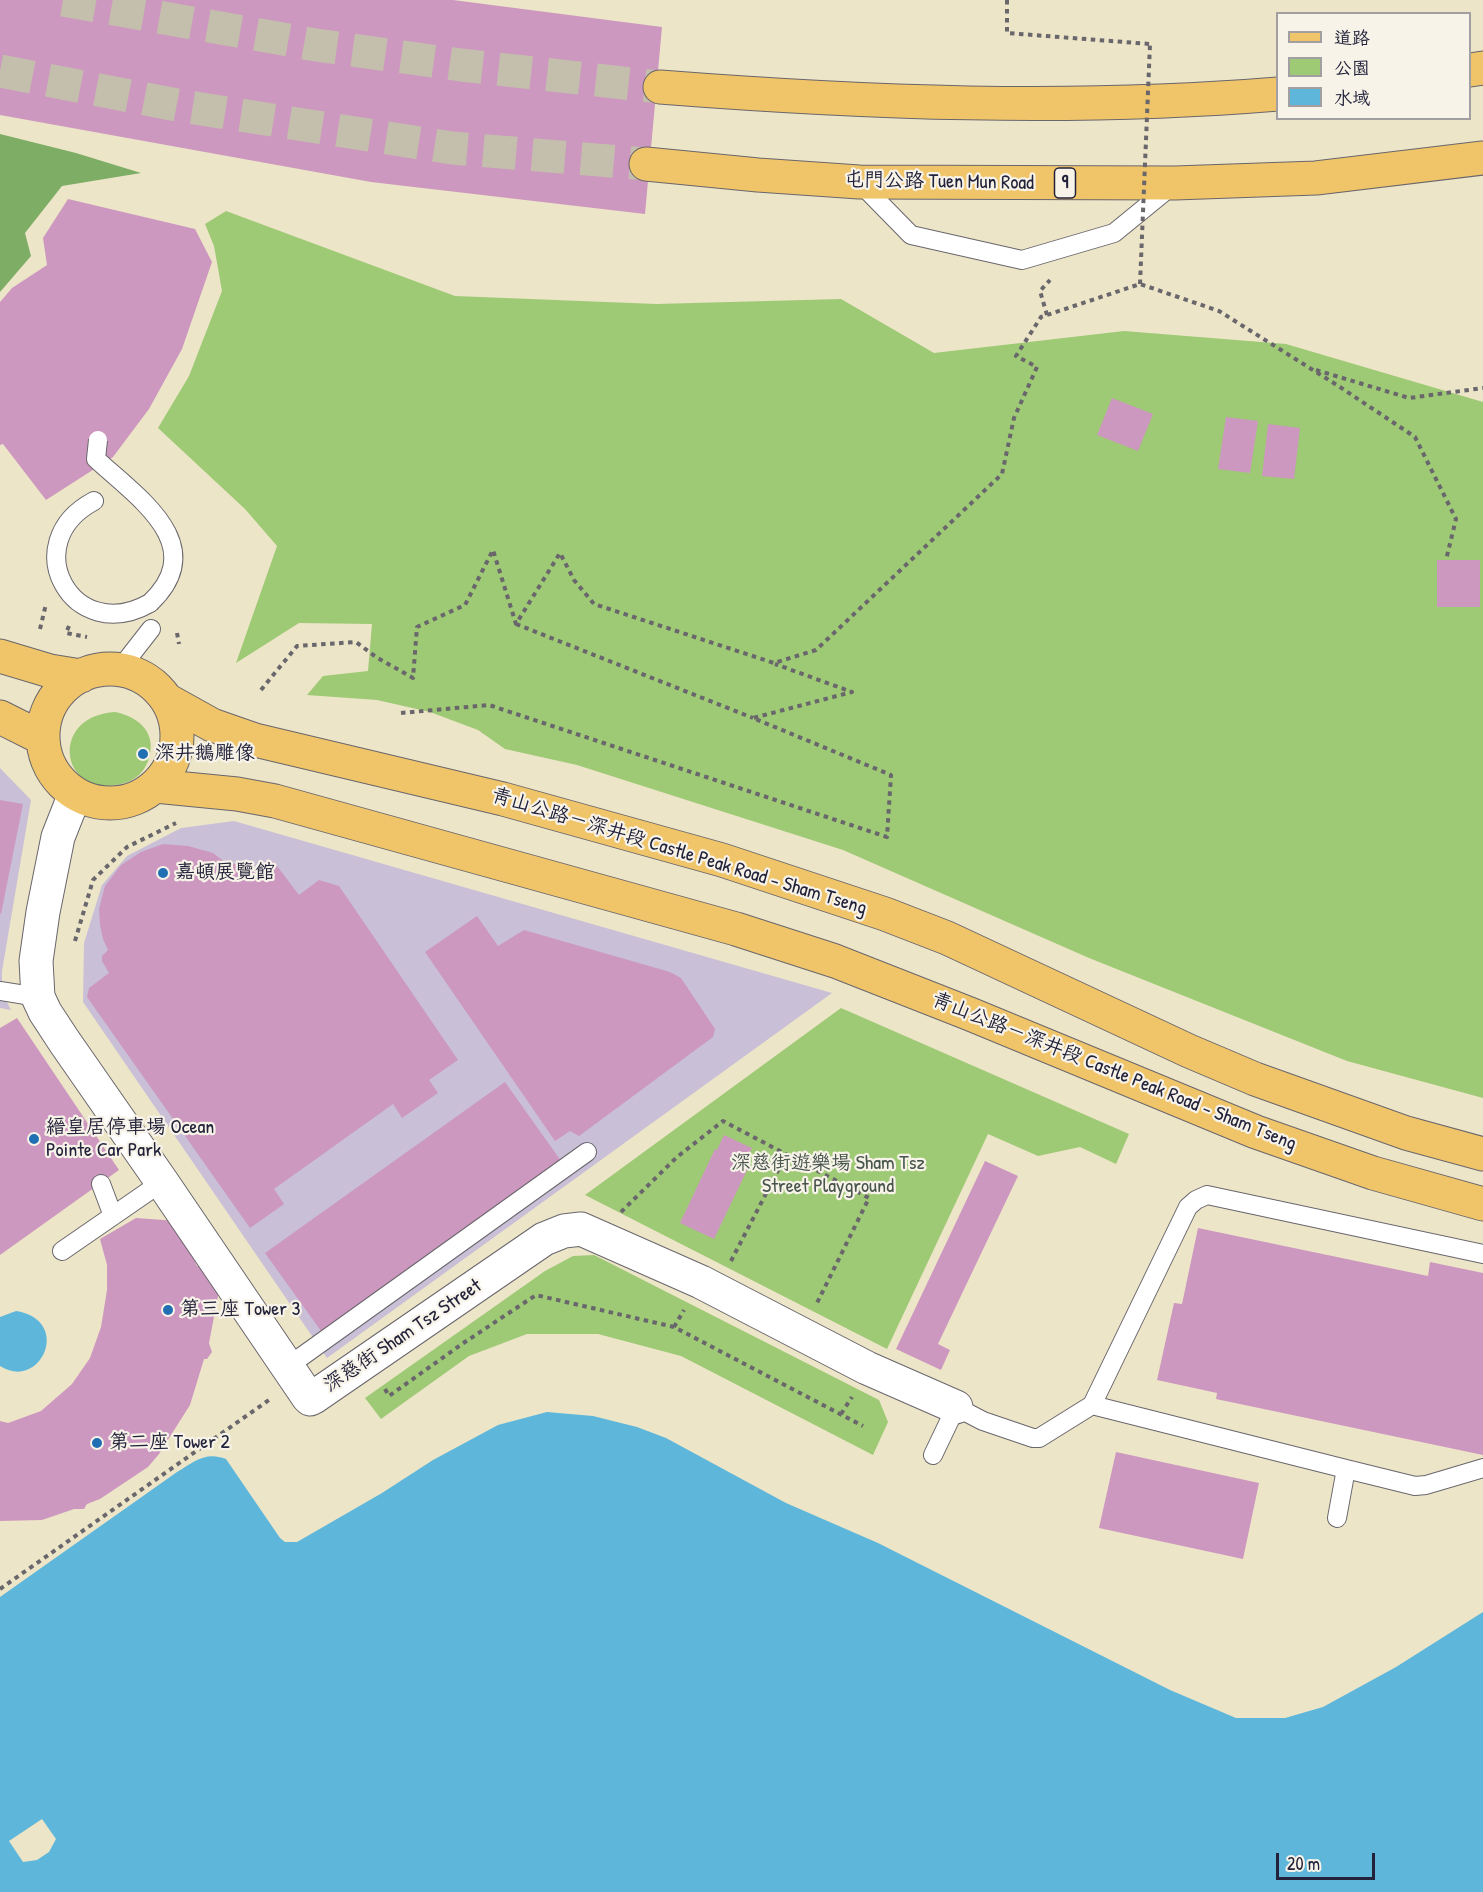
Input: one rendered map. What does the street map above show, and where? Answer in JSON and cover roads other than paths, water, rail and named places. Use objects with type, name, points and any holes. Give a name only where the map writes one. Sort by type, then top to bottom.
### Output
[{"type":"main road","points":[[660,87],[763,95],[1023,104],[1196,100],[1276,94]]},
{"type":"main road","name":"屯門公路 Tuen Mun Road","points":[[646,164],[859,182],[1175,183],[1316,178],[1483,158]]},
{"type":"main road","points":[[0,656],[50,671],[81,676]]},
{"type":"main road","points":[[100,670],[119,670],[137,675],[154,685],[167,700],[175,718],[177,739],[175,754],[167,772],[155,786],[137,798],[116,803],[95,802],[75,794],[58,780],[46,761],[42,738],[45,719],[52,701],[60,691],[81,676],[100,670]]},
{"type":"main road","name":"青山公路－深井段 Castle Peak Road – Sham Tseng","points":[[167,700],[212,725],[255,740],[503,799],[722,861],[885,914],[947,938],[1178,1046],[1255,1079],[1396,1129],[1483,1154]]},
{"type":"main road","points":[[0,717],[42,738]]},
{"type":"main road","name":"青山公路－深井段 Castle Peak Road – Sham Tseng","points":[[155,786],[237,794],[275,801],[746,932],[891,982],[1256,1132],[1373,1173],[1483,1204]]},
{"type":"street","name":"深慈街 Sham Tsz Street","points":[[75,794],[58,837],[43,912],[36,962],[38,997],[64,1041],[310,1399],[544,1239],[564,1231],[581,1229],[700,1282],[867,1368],[956,1407]]},
{"type":"lane","points":[[859,182],[911,235],[1022,260],[1114,233],[1175,183]]},
{"type":"lane","points":[[94,501],[71,517],[63,529],[57,542],[57,571],[71,596],[84,606],[95,612],[124,615],[154,599],[167,582],[172,567],[173,553],[170,537],[163,523],[96,459],[98,440]]},
{"type":"lane","points":[[119,670],[151,629]]},
{"type":"lane","points":[[0,991],[38,997]]},
{"type":"lane","points":[[291,1374],[587,1152]]},
{"type":"lane","points":[[62,1251],[162,1182]]},
{"type":"lane","points":[[101,1184],[113,1216]]},
{"type":"lane","points":[[933,1455],[956,1407],[983,1421],[1039,1438],[1092,1405],[1188,1207],[1207,1195],[1483,1254]]},
{"type":"lane","points":[[1092,1405],[1415,1486],[1426,1485],[1483,1468]]},
{"type":"lane","points":[[1337,1518],[1346,1469]]},
{"type":"water","points":[[16,1311],[33,1317],[43,1327],[47,1339],[45,1352],[28,1370],[15,1371],[0,1366],[0,1317]]},
{"type":"water","points":[[547,1412],[593,1416],[637,1427],[666,1438],[786,1503],[878,1543],[1170,1690],[1236,1718],[1285,1718],[1323,1707],[1396,1667],[1483,1612],[1483,1892],[0,1892],[0,1597],[194,1461],[212,1456],[226,1459],[280,1538],[285,1542],[297,1542],[382,1493],[433,1460],[498,1425]]},
{"type":"tunnel","points":[[63,0],[316,45],[461,65],[660,87]]},
{"type":"tunnel","points":[[0,71],[182,106],[452,148],[646,164]]},
{"type":"place","name":"深井鵝雕像","points":[[143,754]]},
{"type":"place","name":"嘉頓展覽館","points":[[163,873]]},
{"type":"place","name":"縉皇居停車場 Ocean Pointe Car Park","points":[[34,1139]]},
{"type":"place","name":"第三座 Tower 3","points":[[168,1310]]},
{"type":"place","name":"第二座 Tower 2","points":[[97,1443]]},
{"type":"park label","name":"深慈街遊樂場 Sham Tsz Street Playground","points":[[828,1176]]}]
